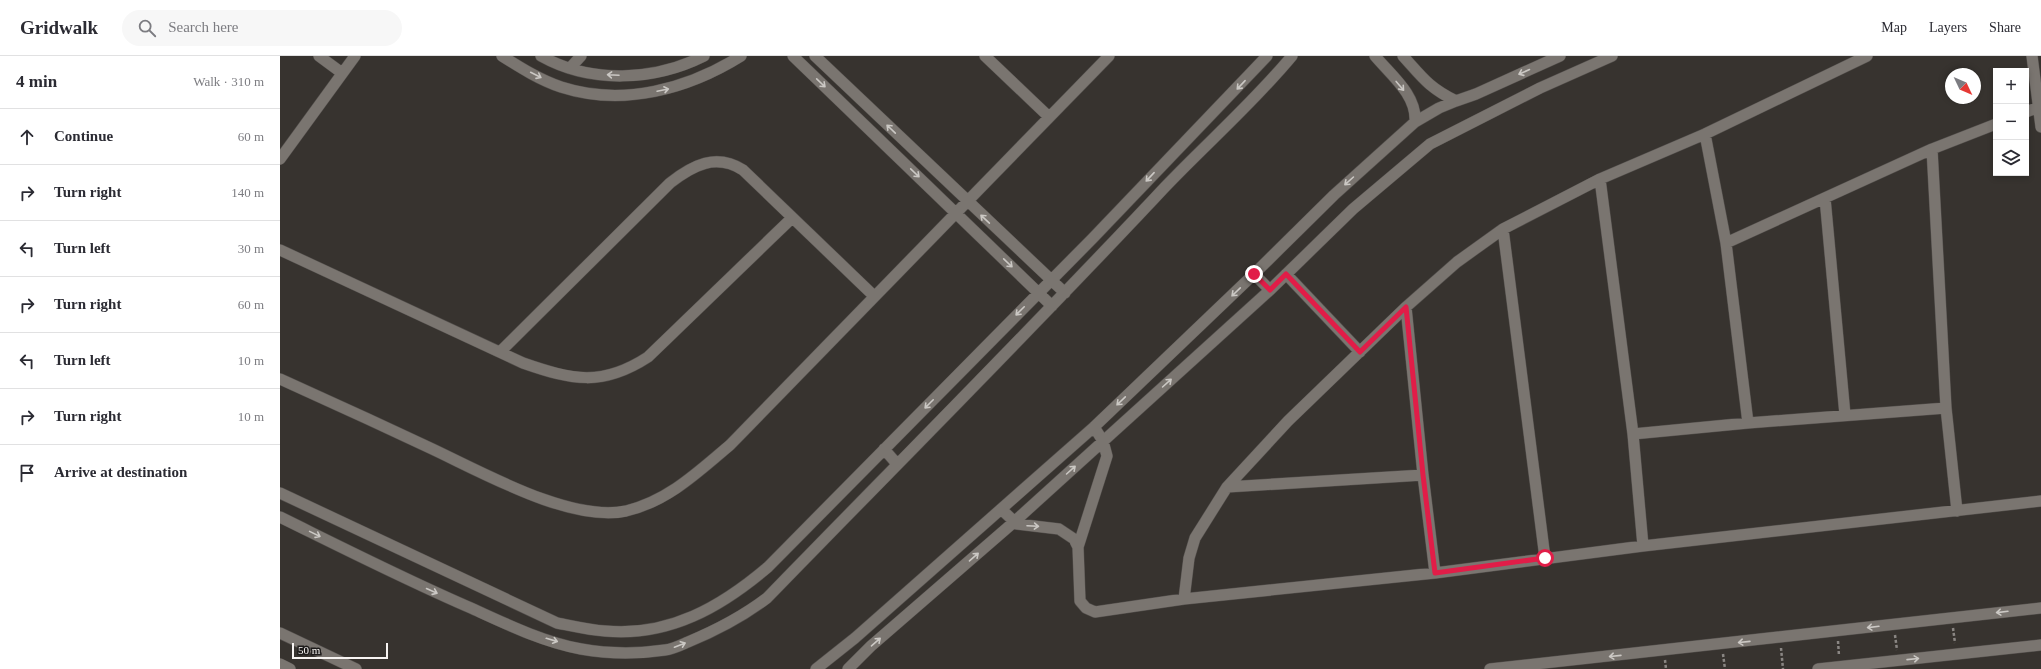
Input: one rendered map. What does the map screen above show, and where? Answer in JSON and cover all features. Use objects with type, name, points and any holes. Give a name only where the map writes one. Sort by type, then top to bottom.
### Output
[{"type":"street","points":[[319,56],[342,73]]},
{"type":"street","points":[[280,159],[355,56]]},
{"type":"street","points":[[502,56],[520,67],[562,87],[601,94],[621,95],[674,88],[698,79],[741,56]]},
{"type":"street","points":[[541,56],[570,68],[594,74],[640,75],[667,70],[704,56]]},
{"type":"street","points":[[570,68],[581,56]]},
{"type":"street","points":[[793,56],[1052,306]]},
{"type":"street","points":[[815,56],[967,202],[1065,293]]},
{"type":"street","points":[[985,56],[1048,116]]},
{"type":"street","points":[[280,379],[542,500],[593,513],[626,511],[657,501],[687,482],[730,445],[874,296],[957,213],[1048,116],[1109,56]]},
{"type":"street","points":[[280,493],[557,623],[605,631],[637,632],[666,627],[691,619],[718,605],[743,588],[768,567],[1051,280],[1267,56]]},
{"type":"street","points":[[280,517],[422,586],[536,636],[580,649],[636,653],[667,650],[723,627],[747,613],[767,598],[1065,293],[1168,184],[1251,101],[1292,56]]},
{"type":"street","points":[[1375,56],[1410,98],[1415,108],[1415,122]]},
{"type":"street","points":[[1402,56],[1437,92],[1456,101]]},
{"type":"street","points":[[816,669],[854,638],[1094,427],[1334,195],[1415,122],[1439,108],[1476,94],[1560,56]]},
{"type":"street","points":[[848,669],[871,646],[1014,522],[1270,290],[1353,209],[1430,144],[1540,88],[1612,56]]},
{"type":"street","points":[[2032,56],[2041,127]]},
{"type":"street","points":[[1184,599],[1189,558],[1195,538],[1227,487],[1288,421],[1406,307],[1457,262],[1503,229],[1600,179],[1706,134],[1863,57]]},
{"type":"street","points":[[2029,111],[2039,107]]},
{"type":"street","points":[[1726,242],[1932,149],[1993,125]]},
{"type":"street","points":[[1706,134],[1726,242],[1748,423]]},
{"type":"street","points":[[1932,149],[1946,408],[1957,510]]},
{"type":"street","points":[[500,352],[670,182],[684,172],[709,162],[722,161],[732,163],[743,170],[874,296]]},
{"type":"street","points":[[1600,179],[1633,434],[1643,546]]},
{"type":"street","points":[[1825,198],[1845,415]]},
{"type":"street","points":[[280,250],[523,363],[556,374],[585,378],[607,376],[629,369],[648,357],[792,218]]},
{"type":"street","points":[[1503,229],[1545,558]]},
{"type":"street","points":[[1254,274],[1270,290]]},
{"type":"street","points":[[1286,274],[1360,352]]},
{"type":"street","points":[[1406,307],[1423,475],[1435,573]]},
{"type":"street","points":[[1633,434],[1748,423],[1946,408]]},
{"type":"street","points":[[1094,427],[1106,448],[1106,464],[1078,547],[1080,601],[1090,611],[1094,612],[1135,608],[1184,599],[1435,573],[1643,546],[2041,501]]},
{"type":"street","points":[[884,449],[897,464]]},
{"type":"street","points":[[1227,487],[1423,475]]},
{"type":"street","points":[[1001,509],[1014,522],[1021,526],[1059,529],[1067,533],[1078,547]]},
{"type":"street","points":[[1490,669],[2041,608]]},
{"type":"street","points":[[280,633],[356,669]]},
{"type":"street","points":[[1818,669],[2041,645]]},
{"type":"street","points":[[280,664],[290,669]]},
{"type":"path","points":[[1952,618],[1956,654]]},
{"type":"path","points":[[1894,625],[1898,660]]},
{"type":"path","points":[[1836,631],[1840,667]]},
{"type":"path","points":[[1780,638],[1783,669]]},
{"type":"path","points":[[1722,644],[1725,669]]},
{"type":"route","points":[[1254,274],[1270,290],[1286,274],[1360,352],[1406,307],[1423,475],[1435,573],[1545,558]]}]
